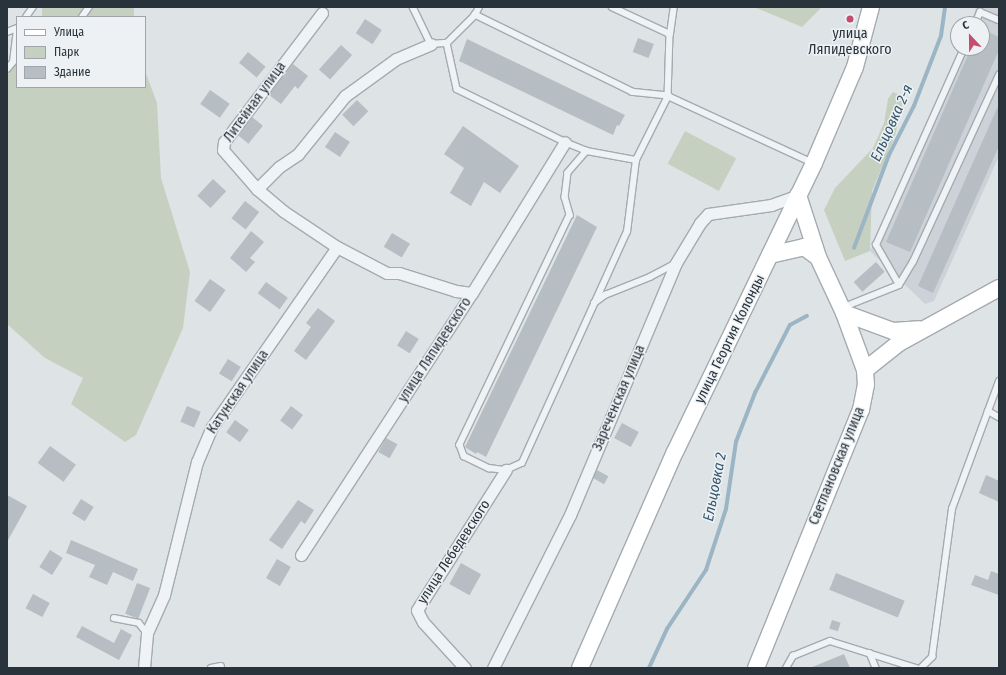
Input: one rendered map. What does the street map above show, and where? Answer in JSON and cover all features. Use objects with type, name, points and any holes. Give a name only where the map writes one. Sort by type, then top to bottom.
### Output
[{"type":"street","name":"улица Георгия Колонды","points":[[580,668],[675,452],[814,163],[855,67],[871,7]]},
{"type":"street","name":"Литейная улица","points":[[322,13],[224,142],[223,150],[258,189],[283,211],[337,247],[388,273],[399,273],[456,291],[472,293]]},
{"type":"street","points":[[258,189],[278,167],[298,154],[345,96],[396,59],[431,44]]},
{"type":"street","name":"улица Ляпидевского","points":[[301,555],[472,293],[565,142]]},
{"type":"street","name":"Светлановская улица","points":[[756,668],[861,410],[866,385],[865,370],[843,311],[818,257],[798,194]]},
{"type":"street","name":"Зареченская улица","points":[[493,668],[570,515],[676,263],[700,223],[708,214],[771,205],[798,194]]},
{"type":"street","name":"Катунская улица","points":[[144,668],[147,633],[164,595],[197,462],[212,427],[337,247]]},
{"type":"street","points":[[770,255],[792,248],[804,247],[818,257]]},
{"type":"street","points":[[865,370],[900,343],[999,288]]},
{"type":"street","points":[[843,311],[893,331],[923,329]]},
{"type":"street","name":"улица Лебедевского","points":[[465,668],[423,622],[417,610],[506,470]]},
{"type":"lane","points":[[27,16],[33,7]]},
{"type":"lane","points":[[83,16],[89,7]]},
{"type":"lane","points":[[413,7],[431,44],[447,43],[475,14],[479,7]]},
{"type":"lane","points":[[612,7],[670,34]]},
{"type":"lane","points":[[587,151],[568,173],[565,197],[570,215],[460,445],[464,456],[489,468],[506,470],[522,463],[627,232],[636,160],[668,96],[670,34],[674,7]]},
{"type":"lane","points":[[978,16],[980,12],[990,16]]},
{"type":"lane","points":[[475,14],[632,92],[668,96],[814,163]]},
{"type":"lane","points":[[447,43],[457,89],[565,142],[587,151],[636,160]]},
{"type":"lane","points":[[7,69],[15,63],[16,46]]},
{"type":"lane","points":[[898,285],[876,245],[960,56]]},
{"type":"lane","points":[[843,311],[898,285],[913,262],[999,75]]},
{"type":"lane","points":[[594,303],[605,295],[650,277],[676,263]]},
{"type":"lane","points":[[921,668],[932,657],[952,509],[999,381]]},
{"type":"lane","points":[[988,411],[999,417]]},
{"type":"lane","points":[[114,618],[139,623],[147,633]]},
{"type":"lane","points":[[786,668],[793,656],[830,641],[916,668]]},
{"type":"lane","points":[[870,653],[876,668]]},
{"type":"lane","points":[[211,668],[221,666]]},
{"type":"shaded area","points":[[976,7],[999,7],[999,156],[934,301],[925,304],[870,251],[956,56],[990,56],[990,16],[973,16]]},
{"type":"green space","points":[[42,7],[134,7],[134,16],[42,16]]},
{"type":"green space","points":[[754,7],[822,7],[802,27]]},
{"type":"green space","points":[[16,62],[16,88],[146,88],[146,74],[157,103],[161,178],[190,272],[183,328],[136,435],[125,442],[71,404],[83,378],[45,358],[7,324],[7,76]]},
{"type":"green space","points":[[893,92],[904,97],[895,136],[872,191],[870,251],[845,261],[824,210],[835,188],[873,148],[884,123],[888,99]]},
{"type":"green space","points":[[685,131],[736,158],[719,191],[668,164]]},
{"type":"building","points":[[365,19],[382,30],[373,44],[356,33]]},
{"type":"building","points":[[990,33],[999,37],[999,50],[910,252],[886,242],[967,56],[990,56]]},
{"type":"building","points":[[638,38],[654,44],[648,58],[633,52]]},
{"type":"building","points":[[467,39],[625,115],[619,126],[617,125],[613,135],[459,61]]},
{"type":"building","points":[[341,45],[352,55],[330,80],[319,70]]},
{"type":"building","points":[[248,52],[266,67],[257,78],[239,63]]},
{"type":"building","points":[[293,64],[308,76],[298,89],[295,86],[281,104],[269,95]]},
{"type":"building","points":[[210,90],[230,104],[220,118],[200,104]]},
{"type":"building","points":[[357,100],[368,111],[353,126],[342,115]]},
{"type":"building","points":[[999,104],[999,146],[933,293],[918,286]]},
{"type":"building","points":[[252,117],[263,126],[248,144],[238,135]]},
{"type":"building","points":[[463,126],[519,166],[500,193],[484,182],[471,206],[450,193],[464,168],[444,154]]},
{"type":"building","points":[[335,132],[350,142],[340,157],[325,147]]},
{"type":"building","points":[[213,179],[226,191],[210,208],[197,196]]},
{"type":"building","points":[[245,201],[259,212],[246,229],[231,218]]},
{"type":"building","points":[[577,215],[597,227],[486,457],[477,452],[476,454],[465,447]]},
{"type":"building","points":[[251,231],[264,242],[250,258],[255,262],[246,272],[230,258]]},
{"type":"building","points":[[392,233],[410,244],[402,258],[384,247]]},
{"type":"building","points":[[876,262],[885,272],[862,292],[854,282]]},
{"type":"building","points":[[210,279],[226,290],[210,312],[195,301]]},
{"type":"building","points":[[266,282],[288,298],[280,309],[258,293]]},
{"type":"building","points":[[318,308],[335,321],[306,360],[294,351],[311,327],[306,323]]},
{"type":"building","points":[[406,331],[419,339],[410,353],[397,345]]},
{"type":"building","points":[[228,359],[241,367],[232,381],[219,373]]},
{"type":"building","points":[[187,406],[201,412],[194,428],[180,422]]},
{"type":"building","points":[[291,406],[303,415],[292,429],[280,420]]},
{"type":"building","points":[[235,420],[249,430],[240,442],[226,432]]},
{"type":"building","points":[[622,423],[639,432],[631,447],[614,438]]},
{"type":"building","points":[[386,438],[397,444],[390,458],[378,452]]},
{"type":"building","points":[[50,446],[76,465],[64,482],[38,463]]},
{"type":"building","points":[[597,470],[608,476],[604,484],[593,478]]},
{"type":"building","points":[[986,475],[999,481],[999,502],[979,493]]},
{"type":"building","points":[[7,495],[27,506],[7,542]]},
{"type":"building","points":[[81,499],[94,507],[85,521],[72,513]]},
{"type":"building","points":[[298,500],[314,510],[305,524],[301,521],[282,549],[269,540]]},
{"type":"building","points":[[71,540],[138,569],[133,581],[113,572],[107,585],[89,577],[95,565],[66,553]]},
{"type":"building","points":[[50,550],[63,558],[52,575],[39,567]]},
{"type":"building","points":[[277,559],[291,567],[280,586],[266,578]]},
{"type":"building","points":[[461,563],[481,574],[469,595],[449,584]]},
{"type":"building","points":[[991,571],[999,574],[999,595],[971,585],[975,575],[988,580]]},
{"type":"building","points":[[836,573],[905,601],[898,617],[829,590]]},
{"type":"building","points":[[137,583],[150,588],[138,619],[125,614]]},
{"type":"building","points":[[33,594],[50,603],[42,617],[25,608]]},
{"type":"building","points":[[832,620],[841,623],[838,631],[829,629]]},
{"type":"building","points":[[82,626],[114,643],[121,629],[132,635],[119,660],[76,637]]},
{"type":"building","points":[[844,654],[850,668],[810,668]]},
{"type":"waterway","name":"Ельцовка 2-я","points":[[854,248],[889,155],[914,106],[941,36],[945,7]]},
{"type":"waterway","name":"Ельцовка 2","points":[[649,668],[667,629],[706,570],[726,509],[736,442],[755,393],[790,325],[807,316]]},
{"type":"place","name":"улица Ляпидевского","points":[[850,19]]}]
